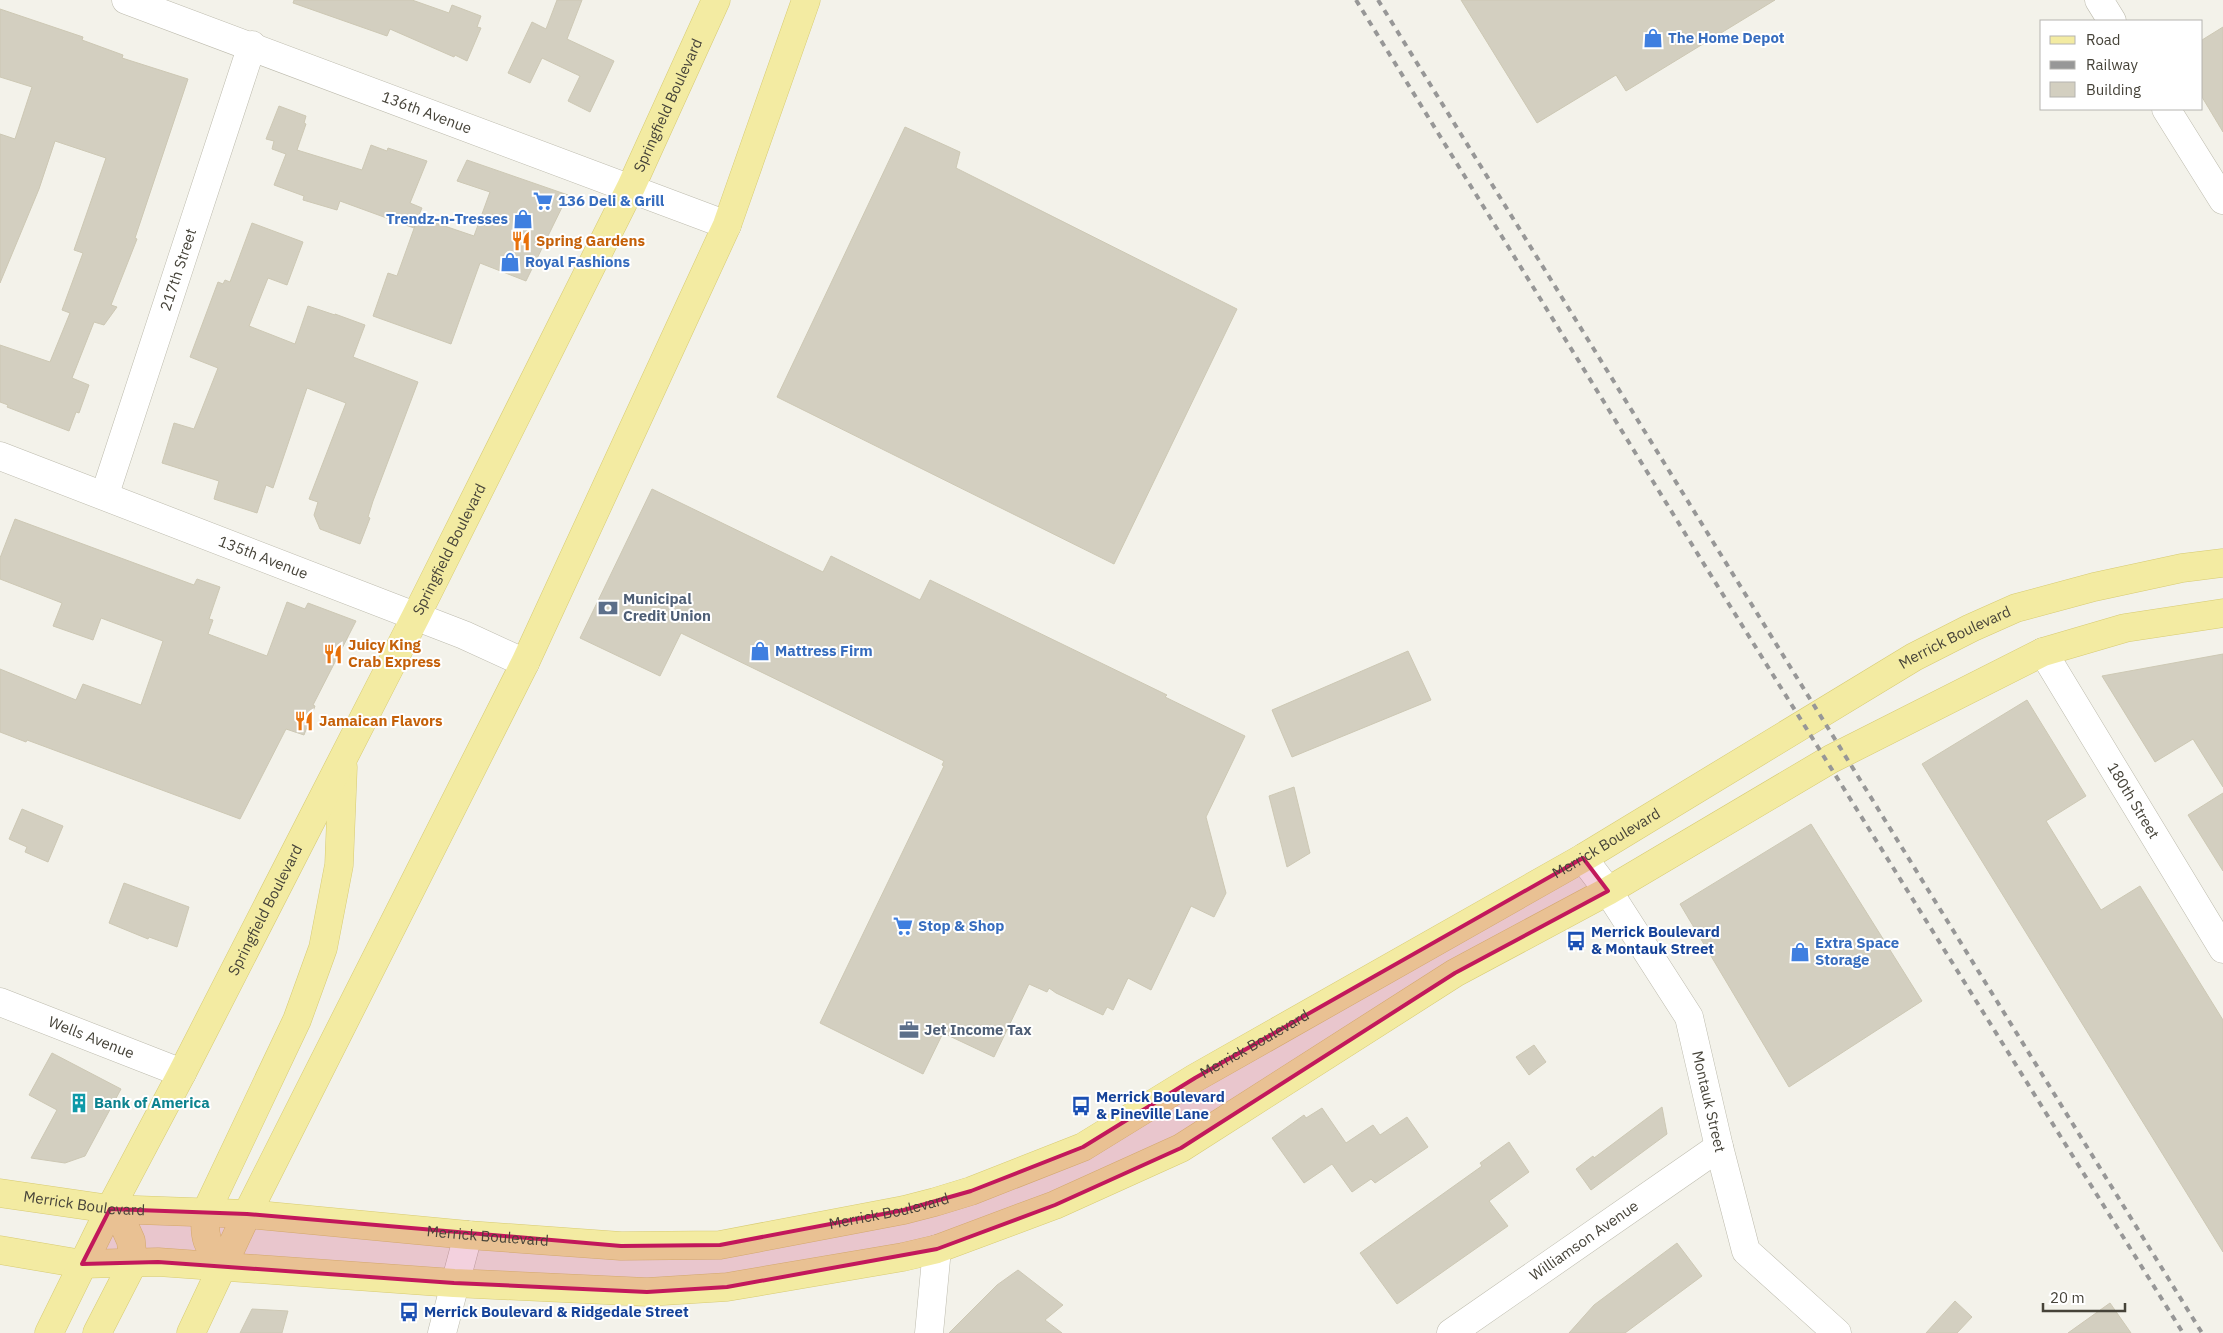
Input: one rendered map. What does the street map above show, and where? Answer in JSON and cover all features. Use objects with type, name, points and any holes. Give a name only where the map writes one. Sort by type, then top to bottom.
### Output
[{"type":"main road","name":"Springfield Boulevard","points":[[49,1333],[110,1209],[344,758],[631,188],[716,0]]},
{"type":"main road","points":[[191,1333],[247,1214],[525,663],[727,225],[806,0]]},
{"type":"main road","name":"Merrick Boulevard","points":[[0,1193],[110,1209],[247,1214],[468,1236],[621,1246],[720,1245],[904,1210],[971,1191],[1083,1147],[1195,1078],[1583,858],[1914,657],[1970,628],[2016,608],[2094,587],[2182,568],[2223,563]]},
{"type":"main road","points":[[0,1250],[82,1264],[158,1262],[454,1284],[647,1292],[726,1287],[903,1257],[936,1249],[1055,1205],[1181,1148],[1455,973],[1608,891],[1832,759],[2043,652],[2125,628],[2223,613]]},
{"type":"main road","points":[[224,1266],[210,1251],[206,1242],[204,1229],[206,1212],[297,1020],[323,948],[340,865],[344,758]]},
{"type":"main road","points":[[97,1333],[133,1263],[131,1241],[123,1223],[110,1209]]},
{"type":"street","name":"136th Avenue","points":[[126,0],[252,45],[727,225]]},
{"type":"street","points":[[2099,0],[2111,20]]},
{"type":"street","name":"217th Street","points":[[104,494],[252,45]]},
{"type":"street","points":[[2167,110],[2215,170],[2223,200]]},
{"type":"street","name":"135th Avenue","points":[[0,456],[104,494],[416,616],[464,635],[525,663]]},
{"type":"street","name":"180th Street","points":[[2043,652],[2223,949]]},
{"type":"street","name":"Montauk Street","points":[[1583,858],[1608,891],[1688,1017],[1746,1251],[1837,1333]]},
{"type":"street","name":"Wells Avenue","points":[[0,1002],[182,1073]]},
{"type":"street","name":"Williamson Avenue","points":[[1451,1333],[1719,1147]]},
{"type":"street","points":[[442,1333],[468,1236]]},
{"type":"street","points":[[929,1333],[936,1249]]},
{"type":"highlighted area","points":[[1583,858],[1608,891],[1455,973],[1181,1148],[1055,1205],[937,1249],[727,1287],[647,1292],[454,1283],[158,1262],[82,1264],[110,1209],[247,1214],[621,1246],[720,1245],[904,1210],[971,1191],[1083,1147],[1195,1078]]},
{"type":"building","points":[[294,0],[412,0],[449,13],[452,5],[481,16],[477,27],[481,28],[467,61],[390,29],[387,36],[293,3]]},
{"type":"building","points":[[557,0],[582,0],[567,39],[614,61],[590,112],[568,101],[580,76],[542,58],[530,83],[508,73],[532,22],[546,29]]},
{"type":"building","points":[[1461,0],[1775,0],[1626,91],[1616,75],[1537,123]]},
{"type":"building","points":[[0,9],[83,37],[82,40],[123,55],[122,58],[188,79],[135,238],[137,239],[111,305],[117,307],[104,325],[94,322],[72,378],[89,385],[79,413],[76,412],[69,431],[7,407],[8,405],[0,402],[0,345],[50,362],[70,313],[62,310],[83,253],[74,250],[106,158],[55,141],[39,189],[0,283],[0,134],[15,139],[32,87],[0,77]]},
{"type":"building","points":[[2223,27],[2223,132],[2203,99],[2203,39]]},
{"type":"building","points":[[279,106],[306,116],[304,123],[306,124],[297,150],[362,170],[371,145],[387,151],[388,148],[427,161],[410,203],[422,208],[418,217],[474,236],[490,192],[457,181],[467,160],[568,195],[526,281],[480,263],[451,344],[373,316],[388,273],[397,276],[416,223],[414,228],[340,201],[337,210],[303,200],[304,196],[274,185],[286,154],[272,149],[274,141],[266,139]]},
{"type":"building","points":[[905,127],[960,152],[956,168],[1237,309],[1114,564],[777,397]]},
{"type":"building","points":[[252,223],[303,242],[287,285],[268,278],[249,326],[295,344],[308,306],[335,314],[365,325],[353,357],[418,382],[373,501],[368,517],[370,518],[360,544],[320,529],[314,515],[318,502],[309,499],[346,403],[307,388],[273,488],[266,485],[257,513],[214,499],[219,481],[162,463],[174,423],[194,429],[218,368],[190,357],[218,282],[223,284],[225,280],[230,282]]},
{"type":"building","points":[[652,489],[823,572],[831,556],[920,600],[930,580],[1167,695],[1165,697],[1245,736],[1206,817],[1226,893],[1214,917],[1191,906],[1151,990],[1128,978],[1113,1010],[1107,1007],[1103,1015],[1049,988],[1047,992],[1029,984],[994,1057],[943,1033],[923,1074],[820,1023],[944,766],[942,765],[944,761],[681,633],[660,676],[580,638]]},
{"type":"building","points":[[15,519],[194,585],[197,579],[220,587],[209,619],[213,620],[208,634],[267,656],[287,602],[305,609],[308,603],[356,621],[313,705],[315,706],[304,735],[286,729],[240,819],[27,740],[26,742],[0,732],[0,669],[76,700],[83,684],[141,705],[163,641],[101,618],[93,640],[53,626],[62,603],[0,579],[0,558]]},
{"type":"building","points":[[1408,651],[1431,700],[1292,757],[1272,710]]},
{"type":"building","points":[[2223,654],[2223,787],[2193,739],[2155,762],[2102,676]]},
{"type":"building","points":[[2027,700],[2086,796],[2046,821],[2101,910],[2140,886],[2223,1020],[2223,1252],[1922,764]]},
{"type":"building","points":[[1294,787],[1310,853],[1287,867],[1269,796]]},
{"type":"building","points":[[2223,793],[2223,871],[2188,815]]},
{"type":"building","points":[[22,809],[63,826],[48,862],[25,852],[27,847],[9,839]]},
{"type":"building","name":"Extra Space Storage","points":[[1811,824],[1922,1001],[1789,1087],[1680,904]]},
{"type":"building","points":[[124,883],[189,907],[177,947],[149,937],[148,939],[109,923]]},
{"type":"building","points":[[1534,1045],[1546,1062],[1529,1075],[1516,1057]]},
{"type":"building","name":"Bank of America","points":[[52,1053],[121,1089],[85,1156],[65,1163],[31,1158],[57,1110],[29,1095]]},
{"type":"building","points":[[1662,1107],[1667,1134],[1591,1190],[1576,1169],[1593,1156],[1594,1158]]},
{"type":"building","points":[[1322,1108],[1346,1143],[1373,1125],[1380,1135],[1407,1117],[1428,1147],[1375,1183],[1371,1179],[1352,1192],[1332,1164],[1304,1183],[1272,1138],[1304,1115],[1306,1118]]},
{"type":"building","points":[[1509,1142],[1529,1172],[1489,1201],[1508,1226],[1397,1304],[1360,1253],[1482,1166],[1480,1163]]},
{"type":"building","points":[[1677,1243],[1702,1276],[1625,1333],[1569,1333],[1594,1305]]},
{"type":"building","points":[[1018,1270],[1063,1305],[1045,1320],[1062,1333],[949,1333],[997,1285]]},
{"type":"building","points":[[1955,1301],[1972,1317],[1957,1333],[1926,1333]]},
{"type":"building","points":[[2110,1303],[2131,1333],[2068,1333]]},
{"type":"building","points":[[252,1309],[288,1311],[282,1333],[240,1333]]},
{"type":"railway","points":[[1356,0],[1707,569],[2183,1333]]},
{"type":"railway","points":[[1378,0],[2202,1333]]},
{"type":"place","name":"The Home Depot","points":[[1653,38]]},
{"type":"place","name":"136 Deli & Grill","points":[[543,201]]},
{"type":"place","name":"Trendz-n-Tresses","points":[[523,219]]},
{"type":"place","name":"Spring Gardens","points":[[521,241]]},
{"type":"place","name":"Royal Fashions","points":[[510,262]]},
{"type":"place","name":"Municipal Credit Union","points":[[608,608]]},
{"type":"place","name":"Mattress Firm","points":[[760,651]]},
{"type":"place","name":"Juicy King Crab Express","points":[[333,654]]},
{"type":"place","name":"Jamaican Flavors","points":[[304,721]]},
{"type":"place","name":"Stop & Shop","points":[[903,926]]},
{"type":"place","name":"Merrick Boulevard & Montauk Street","points":[[1576,941]]},
{"type":"place","name":"Extra Space Storage","points":[[1800,952]]},
{"type":"place","name":"Jet Income Tax","points":[[909,1030]]},
{"type":"place","name":"Bank of America","points":[[79,1103]]},
{"type":"place","name":"Merrick Boulevard & Pineville Lane","points":[[1081,1106]]},
{"type":"place","name":"Merrick Boulevard & Ridgedale Street","points":[[409,1312]]}]
